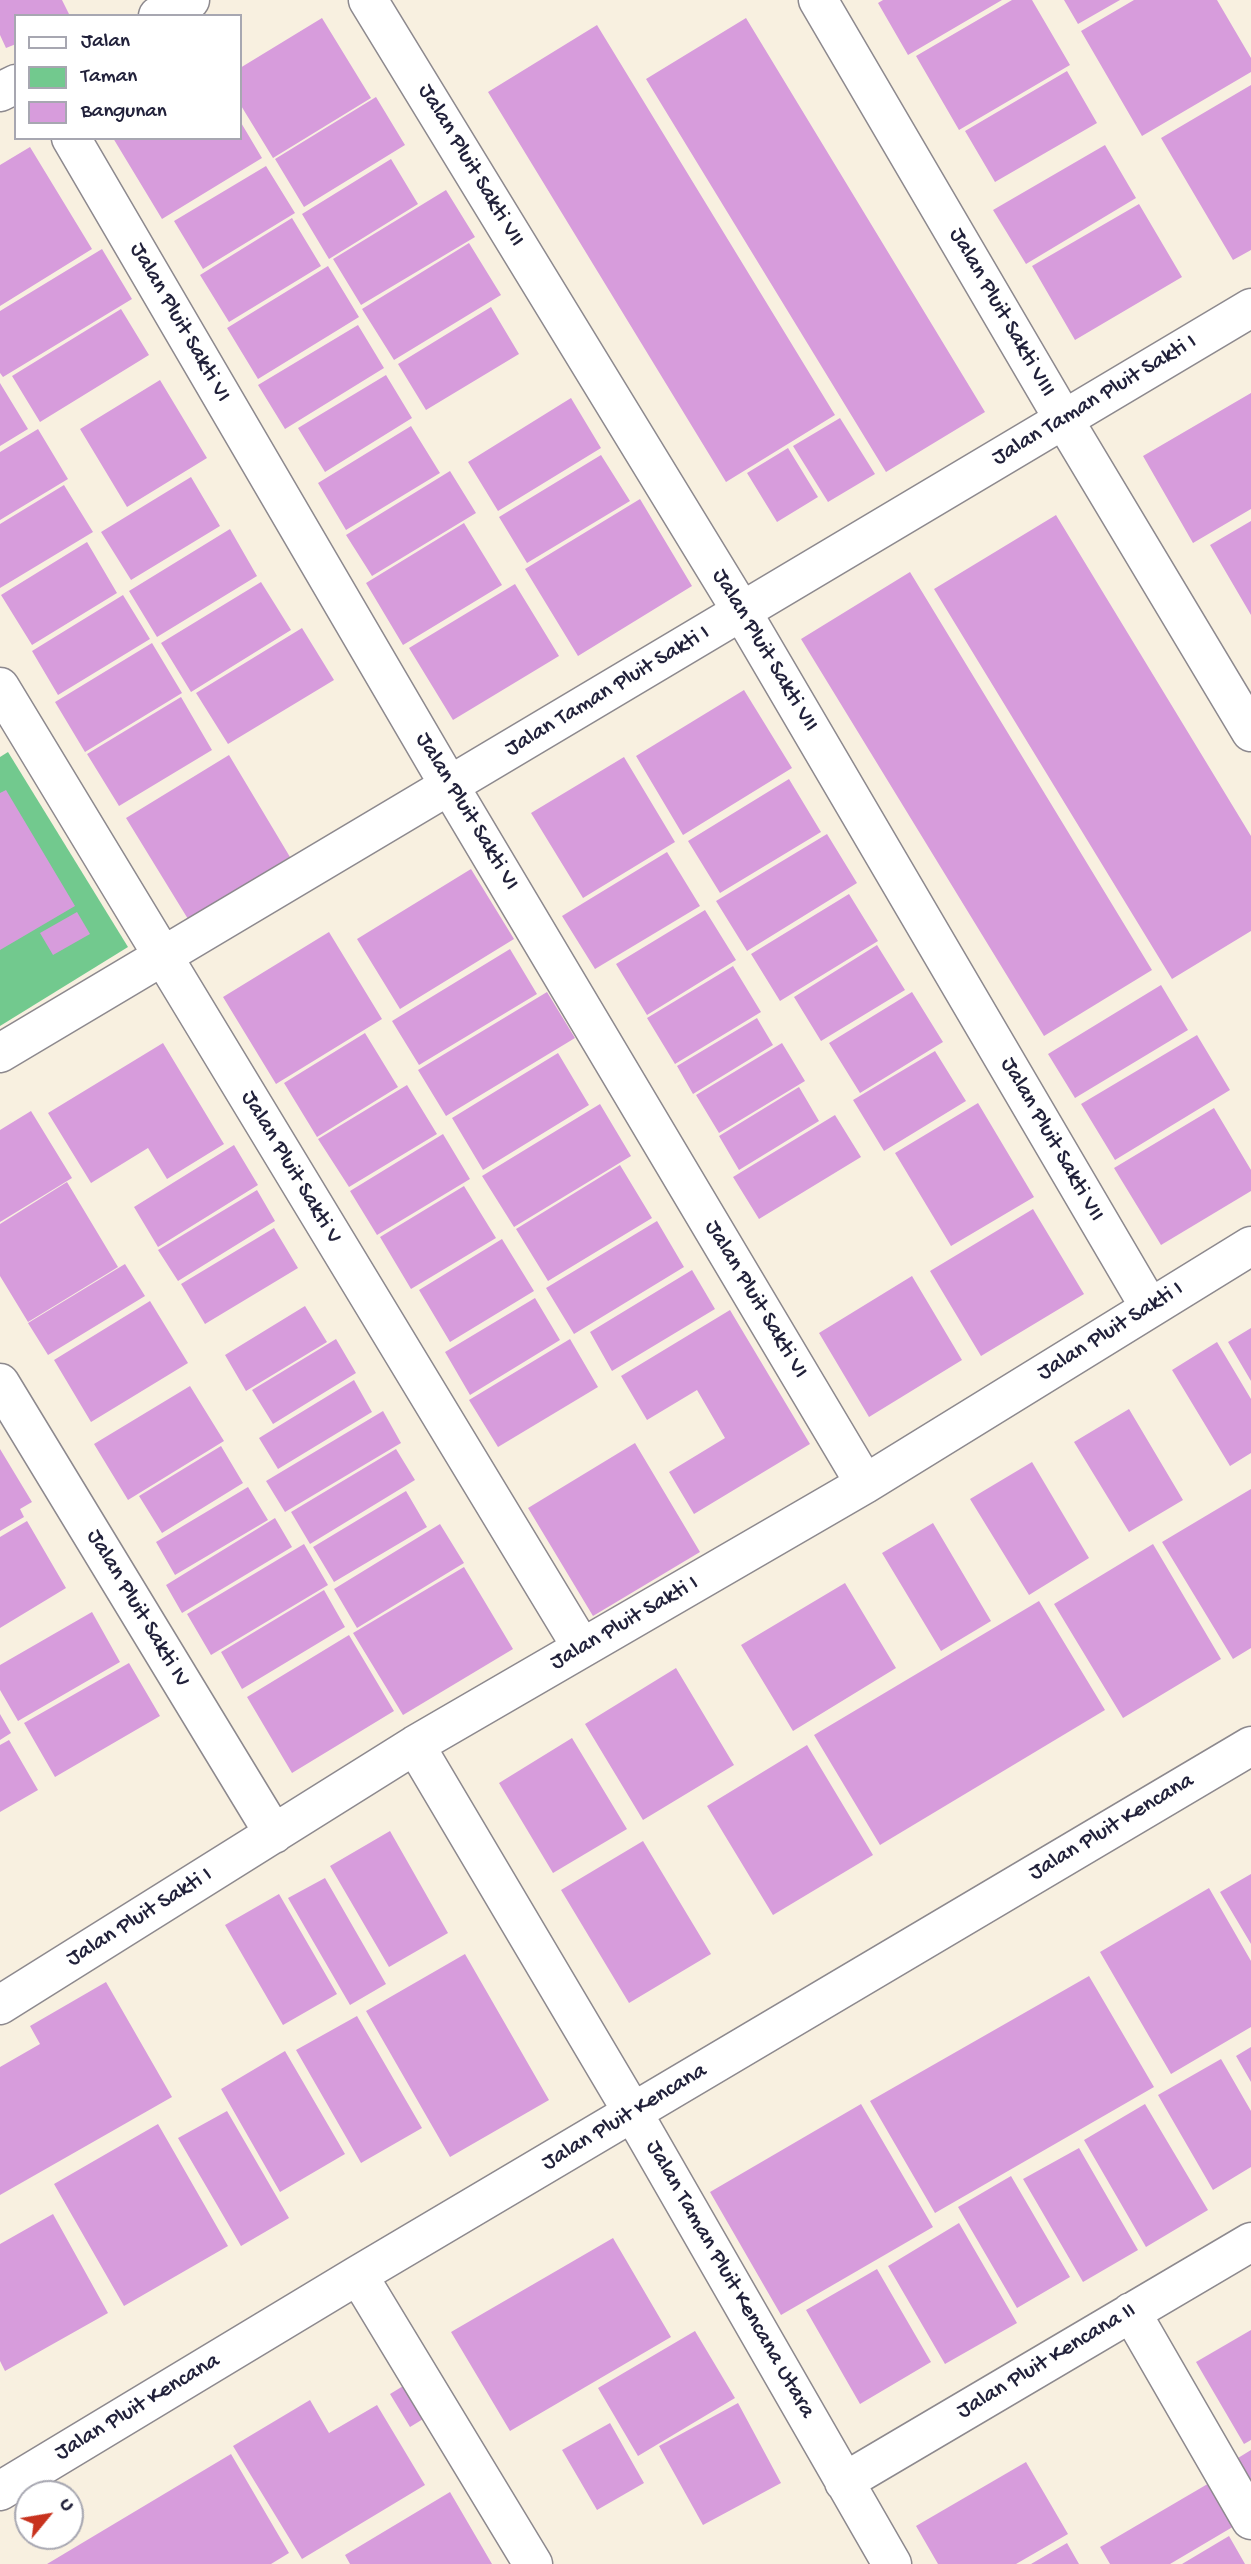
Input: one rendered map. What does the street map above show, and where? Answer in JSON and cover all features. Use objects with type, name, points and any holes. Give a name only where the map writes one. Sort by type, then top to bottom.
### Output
[{"type":"street","points":[[162,14],[190,0]]},
{"type":"street","name":"Jalan Pluit Sakti VII","points":[[368,0],[742,612],[1150,1308]]},
{"type":"street","name":"Jalan Pluit Sakti VIII","points":[[818,0],[1064,420],[1251,732]]},
{"type":"street","name":"Jalan Pluit Sakti VI","points":[[72,140],[449,785],[865,1484]]},
{"type":"street","name":"Jalan Taman Pluit Sakti I","points":[[0,1053],[1251,307]]},
{"type":"street","name":"Jalan Pluit Sakti V","points":[[6,711],[162,957],[582,1648]]},
{"type":"street","name":"Jalan Pluit Sakti I","points":[[0,2005],[415,1745],[865,1484],[1251,1246]]},
{"type":"street","name":"Jalan Pluit Sakti IV","points":[[0,1383],[274,1834]]},
{"type":"street","name":"Jalan Taman Pluit Kencana Utara","points":[[415,1745],[633,2113],[892,2564]]},
{"type":"street","name":"Jalan Pluit Kencana","points":[[0,2491],[358,2275],[1251,1746]]},
{"type":"street","name":"Jalan Pluit Kencana II","points":[[844,2483],[1251,2242]]},
{"type":"street","points":[[358,2275],[533,2564]]},
{"type":"street","points":[[1131,2312],[1251,2520]]},
{"type":"green space","points":[[8,752],[128,947],[0,1026],[0,757]]},
{"type":"building","points":[[0,0],[62,0],[69,14],[14,14],[14,45],[6,48],[0,35]]},
{"type":"building","points":[[883,0],[1002,0],[908,55],[878,3]]},
{"type":"building","points":[[1012,0],[1032,0],[1070,65],[959,130],[916,56]]},
{"type":"building","points":[[1064,0],[1120,0],[1078,24]]},
{"type":"building","points":[[1134,0],[1217,0],[1251,58],[1251,72],[1142,136],[1081,31]]},
{"type":"building","points":[[322,18],[371,98],[273,158],[242,107],[242,67]]},
{"type":"building","points":[[746,18],[985,412],[886,472],[646,79]]},
{"type":"building","points":[[597,25],[835,415],[726,482],[488,92]]},
{"type":"building","points":[[1067,71],[1097,123],[995,182],[965,131]]},
{"type":"building","points":[[1251,85],[1251,250],[1233,260],[1161,138]]},
{"type":"building","points":[[376,97],[405,145],[304,207],[275,159]]},
{"type":"building","points":[[242,124],[262,158],[162,219],[114,140],[242,140]]},
{"type":"building","points":[[1105,145],[1136,198],[1026,264],[993,210]]},
{"type":"building","points":[[30,147],[92,249],[0,306],[0,165]]},
{"type":"building","points":[[391,159],[418,204],[329,259],[302,214]]},
{"type":"building","points":[[266,166],[295,213],[203,269],[174,221]]},
{"type":"building","points":[[446,190],[475,237],[361,305],[333,259]]},
{"type":"building","points":[[1139,204],[1182,277],[1075,340],[1032,266]]},
{"type":"building","points":[[292,218],[321,266],[229,322],[200,275]]},
{"type":"building","points":[[469,243],[501,295],[394,360],[362,309]]},
{"type":"building","points":[[102,249],[132,299],[3,377],[0,373],[0,311]]},
{"type":"building","points":[[328,266],[359,317],[258,379],[227,328]]},
{"type":"building","points":[[491,307],[519,354],[426,410],[398,364]]},
{"type":"building","points":[[121,309],[149,355],[40,422],[12,376]]},
{"type":"building","points":[[358,325],[384,368],[285,429],[258,385]]},
{"type":"building","points":[[386,375],[412,418],[325,472],[298,428]]},
{"type":"building","points":[[160,380],[207,458],[127,507],[80,429]]},
{"type":"building","points":[[0,383],[28,429],[0,446]]},
{"type":"building","points":[[1251,393],[1251,509],[1193,543],[1143,456]]},
{"type":"building","points":[[571,398],[601,448],[498,511],[468,462]]},
{"type":"building","points":[[840,418],[875,474],[828,502],[793,446]]},
{"type":"building","points":[[411,426],[440,473],[346,530],[318,483]]},
{"type":"building","points":[[38,429],[68,479],[0,520],[0,452]]},
{"type":"building","points":[[788,448],[818,497],[777,522],[747,473]]},
{"type":"building","points":[[601,455],[630,501],[527,563],[499,517]]},
{"type":"building","points":[[450,471],[476,513],[372,576],[346,535]]},
{"type":"building","points":[[191,477],[220,526],[131,580],[101,532]]},
{"type":"building","points":[[64,485],[93,532],[0,588],[0,524]]},
{"type":"building","points":[[640,499],[692,586],[578,656],[525,569]]},
{"type":"building","points":[[1056,515],[1251,836],[1251,931],[1172,979],[934,589]]},
{"type":"building","points":[[1251,521],[1251,615],[1210,545]]},
{"type":"building","points":[[464,523],[502,585],[403,645],[366,583]]},
{"type":"building","points":[[230,529],[257,576],[157,637],[129,591]]},
{"type":"building","points":[[87,542],[117,593],[32,645],[1,595]]},
{"type":"building","points":[[910,572],[1152,970],[1044,1036],[801,639]]},
{"type":"building","points":[[261,582],[291,630],[191,692],[161,643]]},
{"type":"building","points":[[515,584],[559,656],[453,720],[409,648]]},
{"type":"building","points":[[123,595],[150,639],[58,695],[32,651]]},
{"type":"building","points":[[302,628],[334,680],[228,744],[196,693]]},
{"type":"building","points":[[152,643],[182,693],[85,752],[55,702]]},
{"type":"building","points":[[744,690],[792,768],[683,835],[636,756]]},
{"type":"building","points":[[181,697],[212,750],[119,806],[87,754]]},
{"type":"building","points":[[229,755],[290,857],[188,919],[126,818]]},
{"type":"building","points":[[624,757],[675,842],[583,898],[531,813]]},
{"type":"building","points":[[789,779],[821,832],[720,893],[688,841]]},
{"type":"building","points":[[6,790],[75,906],[0,950],[0,793]]},
{"type":"building","points":[[827,834],[857,883],[747,951],[716,901]]},
{"type":"building","points":[[667,852],[700,906],[595,969],[562,916]]},
{"type":"building","points":[[471,869],[514,939],[400,1009],[357,939]]},
{"type":"building","points":[[849,894],[878,941],[780,1001],[751,954]]},
{"type":"building","points":[[705,910],[736,960],[647,1015],[616,964]]},
{"type":"building","points":[[77,912],[90,934],[53,955],[40,933]]},
{"type":"building","points":[[329,932],[382,1019],[276,1084],[223,997]]},
{"type":"building","points":[[877,945],[905,990],[821,1041],[794,997]]},
{"type":"building","points":[[510,949],[537,994],[419,1065],[392,1021]]},
{"type":"building","points":[[733,966],[761,1012],[675,1064],[647,1018]]},
{"type":"building","points":[[1161,985],[1188,1030],[1075,1098],[1048,1054]]},
{"type":"building","points":[[547,992],[575,1038],[446,1116],[418,1070]]},
{"type":"building","points":[[912,992],[943,1042],[860,1093],[829,1043]]},
{"type":"building","points":[[757,1018],[773,1045],[693,1094],[677,1066]]},
{"type":"building","points":[[365,1033],[398,1087],[317,1137],[284,1083]]},
{"type":"building","points":[[1197,1035],[1230,1090],[1115,1160],[1081,1104]]},
{"type":"building","points":[[163,1043],[224,1144],[167,1179],[148,1148],[91,1183],[48,1113]]},
{"type":"building","points":[[782,1043],[805,1081],[719,1133],[696,1095]]},
{"type":"building","points":[[935,1051],[966,1101],[884,1151],[853,1100]]},
{"type":"building","points":[[558,1053],[589,1105],[483,1170],[452,1118]]},
{"type":"building","points":[[407,1085],[437,1134],[349,1187],[318,1139]]},
{"type":"building","points":[[799,1087],[819,1121],[739,1170],[719,1136]]},
{"type":"building","points":[[978,1103],[1034,1197],[951,1246],[895,1153]]},
{"type":"building","points":[[600,1104],[631,1156],[514,1227],[482,1176]]},
{"type":"building","points":[[1214,1108],[1251,1170],[1251,1191],[1161,1245],[1114,1168]]},
{"type":"building","points":[[31,1111],[72,1178],[0,1222],[0,1130]]},
{"type":"building","points":[[835,1115],[861,1157],[759,1219],[733,1177]]},
{"type":"building","points":[[443,1134],[470,1179],[377,1235],[350,1191]]},
{"type":"building","points":[[234,1145],[258,1185],[158,1247],[134,1207]]},
{"type":"building","points":[[620,1165],[652,1218],[548,1281],[516,1229]]},
{"type":"building","points":[[67,1182],[118,1267],[28,1322],[0,1276],[0,1224]]},
{"type":"building","points":[[464,1186],[496,1238],[411,1289],[380,1237]]},
{"type":"building","points":[[257,1190],[275,1221],[178,1281],[158,1250]]},
{"type":"building","points":[[1033,1209],[1084,1294],[981,1356],[930,1271]]},
{"type":"building","points":[[657,1221],[684,1267],[574,1334],[546,1288]]},
{"type":"building","points":[[274,1228],[298,1268],[205,1324],[181,1284]]},
{"type":"building","points":[[502,1239],[534,1291],[450,1342],[419,1290]]},
{"type":"building","points":[[125,1264],[145,1296],[48,1355],[28,1323]]},
{"type":"building","points":[[692,1270],[715,1309],[612,1371],[590,1332]]},
{"type":"building","points":[[912,1276],[962,1360],[869,1417],[819,1333]]},
{"type":"building","points":[[535,1298],[560,1340],[470,1395],[445,1352]]},
{"type":"building","points":[[150,1301],[188,1363],[91,1422],[54,1360]]},
{"type":"building","points":[[305,1306],[327,1342],[246,1391],[225,1355]]},
{"type":"building","points":[[730,1310],[810,1444],[694,1514],[669,1472],[725,1438],[697,1390],[647,1420],[621,1376]]},
{"type":"building","points":[[1251,1328],[1251,1381],[1228,1342]]},
{"type":"building","points":[[336,1339],[356,1373],[273,1424],[252,1390]]},
{"type":"building","points":[[570,1339],[598,1387],[498,1447],[469,1400]]},
{"type":"building","points":[[1217,1342],[1251,1399],[1251,1453],[1230,1466],[1172,1370]]},
{"type":"building","points":[[354,1380],[372,1412],[278,1469],[259,1438]]},
{"type":"building","points":[[190,1386],[224,1441],[128,1500],[94,1444]]},
{"type":"building","points":[[1129,1409],[1183,1500],[1129,1532],[1074,1442]]},
{"type":"building","points":[[383,1411],[401,1443],[285,1512],[266,1481]]},
{"type":"building","points":[[635,1443],[700,1552],[593,1616],[528,1508]]},
{"type":"building","points":[[221,1446],[243,1483],[162,1533],[139,1496]]},
{"type":"building","points":[[0,1449],[32,1502],[20,1509],[24,1517],[0,1531]]},
{"type":"building","points":[[396,1449],[415,1480],[310,1544],[291,1512]]},
{"type":"building","points":[[1032,1462],[1089,1558],[1029,1595],[970,1499]]},
{"type":"building","points":[[248,1487],[268,1520],[175,1575],[156,1542]]},
{"type":"building","points":[[1251,1489],[1251,1648],[1233,1659],[1162,1542]]},
{"type":"building","points":[[406,1491],[427,1527],[334,1582],[313,1547]]},
{"type":"building","points":[[275,1518],[292,1547],[182,1613],[166,1585]]},
{"type":"building","points":[[27,1521],[66,1588],[0,1628],[0,1537]]},
{"type":"building","points":[[933,1523],[991,1621],[941,1651],[882,1553]]},
{"type":"building","points":[[440,1524],[464,1563],[357,1628],[334,1589]]},
{"type":"building","points":[[304,1544],[328,1585],[211,1655],[187,1614]]},
{"type":"building","points":[[1153,1544],[1221,1659],[1123,1718],[1054,1604]]},
{"type":"building","points":[[464,1567],[513,1649],[403,1715],[353,1633]]},
{"type":"building","points":[[845,1583],[896,1668],[793,1731],[741,1645]]},
{"type":"building","points":[[324,1590],[345,1627],[242,1689],[221,1652]]},
{"type":"building","points":[[1039,1601],[1105,1710],[880,1845],[814,1735]]},
{"type":"building","points":[[92,1612],[120,1662],[18,1721],[0,1690],[0,1665]]},
{"type":"building","points":[[349,1635],[394,1711],[292,1773],[247,1697]]},
{"type":"building","points":[[129,1663],[160,1716],[55,1777],[24,1723]]},
{"type":"building","points":[[676,1668],[734,1765],[643,1820],[585,1724]]},
{"type":"building","points":[[0,1714],[11,1733],[0,1740]]},
{"type":"building","points":[[572,1738],[627,1829],[553,1873],[499,1783]]},
{"type":"building","points":[[9,1740],[38,1790],[0,1812],[0,1745]]},
{"type":"building","points":[[807,1745],[873,1855],[773,1915],[707,1806]]},
{"type":"building","points":[[390,1831],[448,1933],[389,1967],[330,1866]]},
{"type":"building","points":[[643,1841],[711,1954],[629,2003],[561,1890]]},
{"type":"building","points":[[1251,1874],[1251,1944],[1220,1892]]},
{"type":"building","points":[[325,1878],[386,1984],[350,2005],[288,1898]]},
{"type":"building","points":[[1209,1888],[1251,1961],[1251,2027],[1171,2074],[1100,1952]]},
{"type":"building","points":[[279,1894],[337,1994],[283,2025],[225,1925]]},
{"type":"building","points":[[465,1954],[549,2100],[450,2157],[366,2011]]},
{"type":"building","points":[[1089,1976],[1154,2087],[935,2213],[870,2101]]},
{"type":"building","points":[[106,1982],[172,2097],[0,2195],[0,2067],[40,2044],[30,2026]]},
{"type":"building","points":[[357,2016],[422,2128],[361,2163],[296,2050]]},
{"type":"building","points":[[1251,2047],[1251,2082],[1236,2056]]},
{"type":"building","points":[[285,2051],[345,2154],[280,2192],[221,2089]]},
{"type":"building","points":[[1221,2059],[1251,2111],[1251,2167],[1213,2190],[1158,2095]]},
{"type":"building","points":[[861,2104],[933,2227],[781,2315],[710,2192]]},
{"type":"building","points":[[1145,2104],[1208,2210],[1146,2247],[1084,2140]]},
{"type":"building","points":[[227,2111],[289,2218],[241,2246],[178,2138]]},
{"type":"building","points":[[158,2124],[228,2246],[124,2306],[54,2184]]},
{"type":"building","points":[[1079,2148],[1138,2250],[1083,2282],[1023,2179]]},
{"type":"building","points":[[1011,2176],[1070,2277],[1017,2308],[958,2207]]},
{"type":"building","points":[[53,2214],[108,2313],[5,2371],[0,2361],[0,2244]]},
{"type":"building","points":[[959,2223],[1017,2323],[945,2364],[888,2266]]},
{"type":"building","points":[[613,2238],[671,2337],[510,2431],[451,2332]]},
{"type":"building","points":[[877,2269],[931,2362],[860,2404],[806,2310]]},
{"type":"building","points":[[1251,2330],[1251,2440],[1244,2444],[1196,2362]]},
{"type":"building","points":[[695,2331],[735,2398],[638,2456],[598,2388]]},
{"type":"building","points":[[413,2380],[433,2413],[410,2427],[390,2394]]},
{"type":"building","points":[[310,2400],[329,2433],[377,2405],[425,2485],[302,2559],[233,2446]]},
{"type":"building","points":[[738,2403],[781,2483],[703,2525],[659,2446]]},
{"type":"building","points":[[610,2423],[644,2483],[597,2510],[562,2450]]},
{"type":"building","points":[[1251,2450],[1251,2480],[1238,2458]]},
{"type":"building","points":[[231,2454],[289,2553],[271,2564],[47,2564],[70,2550],[84,2550],[84,2542]]},
{"type":"building","points":[[1026,2462],[1068,2534],[1016,2564],[938,2564],[916,2526]]},
{"type":"building","points":[[1211,2482],[1236,2525],[1170,2564],[1110,2564],[1100,2547]]},
{"type":"building","points":[[450,2492],[492,2564],[350,2564],[345,2555]]},
{"type":"building","points":[[1229,2536],[1245,2564],[1182,2564]]},
{"type":"building","points":[[1067,2543],[1079,2564],[1031,2564]]}]
